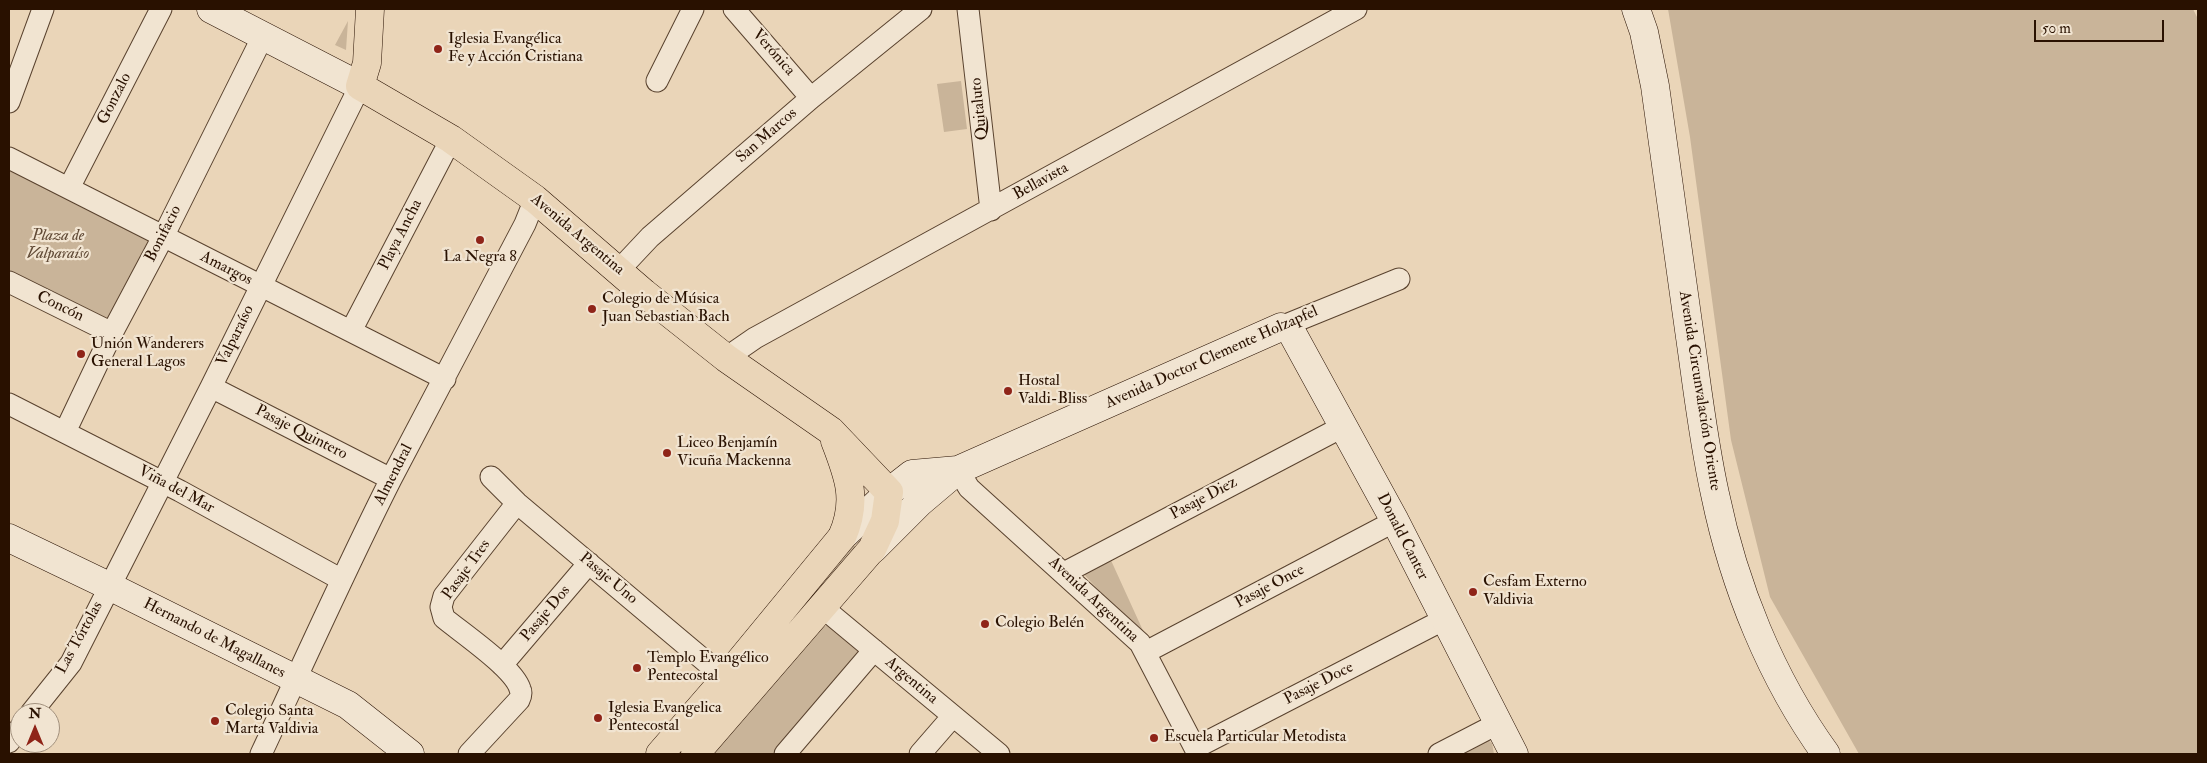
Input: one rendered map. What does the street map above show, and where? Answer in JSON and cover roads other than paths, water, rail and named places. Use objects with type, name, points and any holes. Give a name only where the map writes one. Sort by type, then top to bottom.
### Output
[{"type":"main road","points":[[360,86],[367,63],[370,9]]},
{"type":"main road","name":"Avenida Argentina","points":[[360,86],[451,139],[535,199],[644,293],[726,358],[830,431]]},
{"type":"main road","points":[[696,754],[872,549],[885,521],[889,492],[830,431]]},
{"type":"main road","points":[[830,431],[851,491],[848,523],[842,538]]},
{"type":"main road","name":"Avenida Doctor Clemente Holzapfel","points":[[660,754],[726,678],[842,538]]},
{"type":"street","points":[[9,102],[43,9]]},
{"type":"street","name":"Gonzalo","points":[[68,188],[161,9]]},
{"type":"street","name":"Avenida Argentina","points":[[211,9],[360,86]]},
{"type":"street","points":[[657,82],[693,9]]},
{"type":"street","name":"Verónica","points":[[734,9],[811,98]]},
{"type":"street","name":"San Marcos","points":[[619,270],[650,237],[811,98],[922,9]]},
{"type":"street","name":"Quitaluto","points":[[968,9],[991,210]]},
{"type":"street","name":"Bellavista","points":[[726,358],[756,338],[1356,9]]},
{"type":"street","name":"Avenida Circunvalación Oriente","points":[[1636,9],[1644,32],[1655,86],[1707,452],[1723,528],[1734,567],[1763,642],[1800,714],[1826,754]]},
{"type":"street","name":"Bonifacio","points":[[65,432],[112,333],[163,237],[263,36]]},
{"type":"street","name":"Valparaíso","points":[[109,586],[211,387],[360,86]]},
{"type":"street","name":"Playa Ancha","points":[[351,332],[451,139]]},
{"type":"street","name":"Amargos","points":[[9,158],[445,379]]},
{"type":"street","name":"Almendral","points":[[262,754],[391,479],[445,379],[535,199]]},
{"type":"street","name":"Avenida Doctor Clemente Holzapfel","points":[[842,538],[889,492],[912,474],[958,470],[1281,327],[1399,279]]},
{"type":"street","name":"Concón","points":[[9,282],[112,333]]},
{"type":"street","name":"Donald Canter","points":[[1281,327],[1291,332],[1344,426],[1395,521],[1514,754]]},
{"type":"street","name":"Pasaje Quintero","points":[[211,387],[391,479]]},
{"type":"street","name":"Viña del Mar","points":[[9,404],[162,482],[342,580]]},
{"type":"street","name":"Pasaje Diez","points":[[1064,573],[1344,426]]},
{"type":"street","points":[[872,549],[958,470]]},
{"type":"street","name":"Avenida Argentina","points":[[958,470],[969,488],[1140,643],[1196,751]]},
{"type":"street","name":"Pasaje Uno","points":[[491,477],[517,503],[726,678]]},
{"type":"street","name":"Pasaje Tres","points":[[469,754],[519,700],[520,686],[502,665],[444,618],[441,607],[444,596],[517,503]]},
{"type":"street","name":"Pasaje Once","points":[[1146,652],[1395,521]]},
{"type":"street","name":"Hernando de Magallanes","points":[[9,538],[348,705],[410,754]]},
{"type":"street","name":"Pasaje Dos","points":[[502,665],[589,562]]},
{"type":"street","name":"Las Tórtolas","points":[[39,703],[70,663],[109,586]]},
{"type":"street","name":"Argentina","points":[[822,607],[999,754]]},
{"type":"street","name":"Pasaje Doce","points":[[1196,751],[1444,620]]},
{"type":"street","points":[[785,754],[874,650]]},
{"type":"street","points":[[726,678],[746,696]]},
{"type":"street","points":[[920,754],[953,716]]},
{"type":"street","points":[[1439,754],[1498,724]]},
{"type":"place","name":"Iglesia Evangélica Fe y Acción Cristiana","points":[[438,49]]},
{"type":"place","name":"La Negra 8","points":[[480,240]]},
{"type":"place","name":"Colegio de Música Juan Sebastian Bach","points":[[592,309]]},
{"type":"place","name":"Unión Wanderers General Lagos","points":[[81,354]]},
{"type":"place","name":"Hostal Valdi-Bliss","points":[[1008,391]]},
{"type":"place","name":"Liceo Benjamín Vicuña Mackenna","points":[[667,453]]},
{"type":"place","name":"Cesfam Externo Valdivia","points":[[1473,592]]},
{"type":"place","name":"Colegio Belén","points":[[985,624]]},
{"type":"place","name":"Templo Evangélico Pentecostal","points":[[637,668]]},
{"type":"place","name":"Iglesia Evangelica Pentecostal","points":[[598,718]]},
{"type":"place","name":"Colegio Santa Marta Valdivia","points":[[215,721]]},
{"type":"place","name":"Escuela Particular Metodista","points":[[1154,738]]},
{"type":"park label","name":"Plaza de Valparaíso","points":[[58,246]]}]
